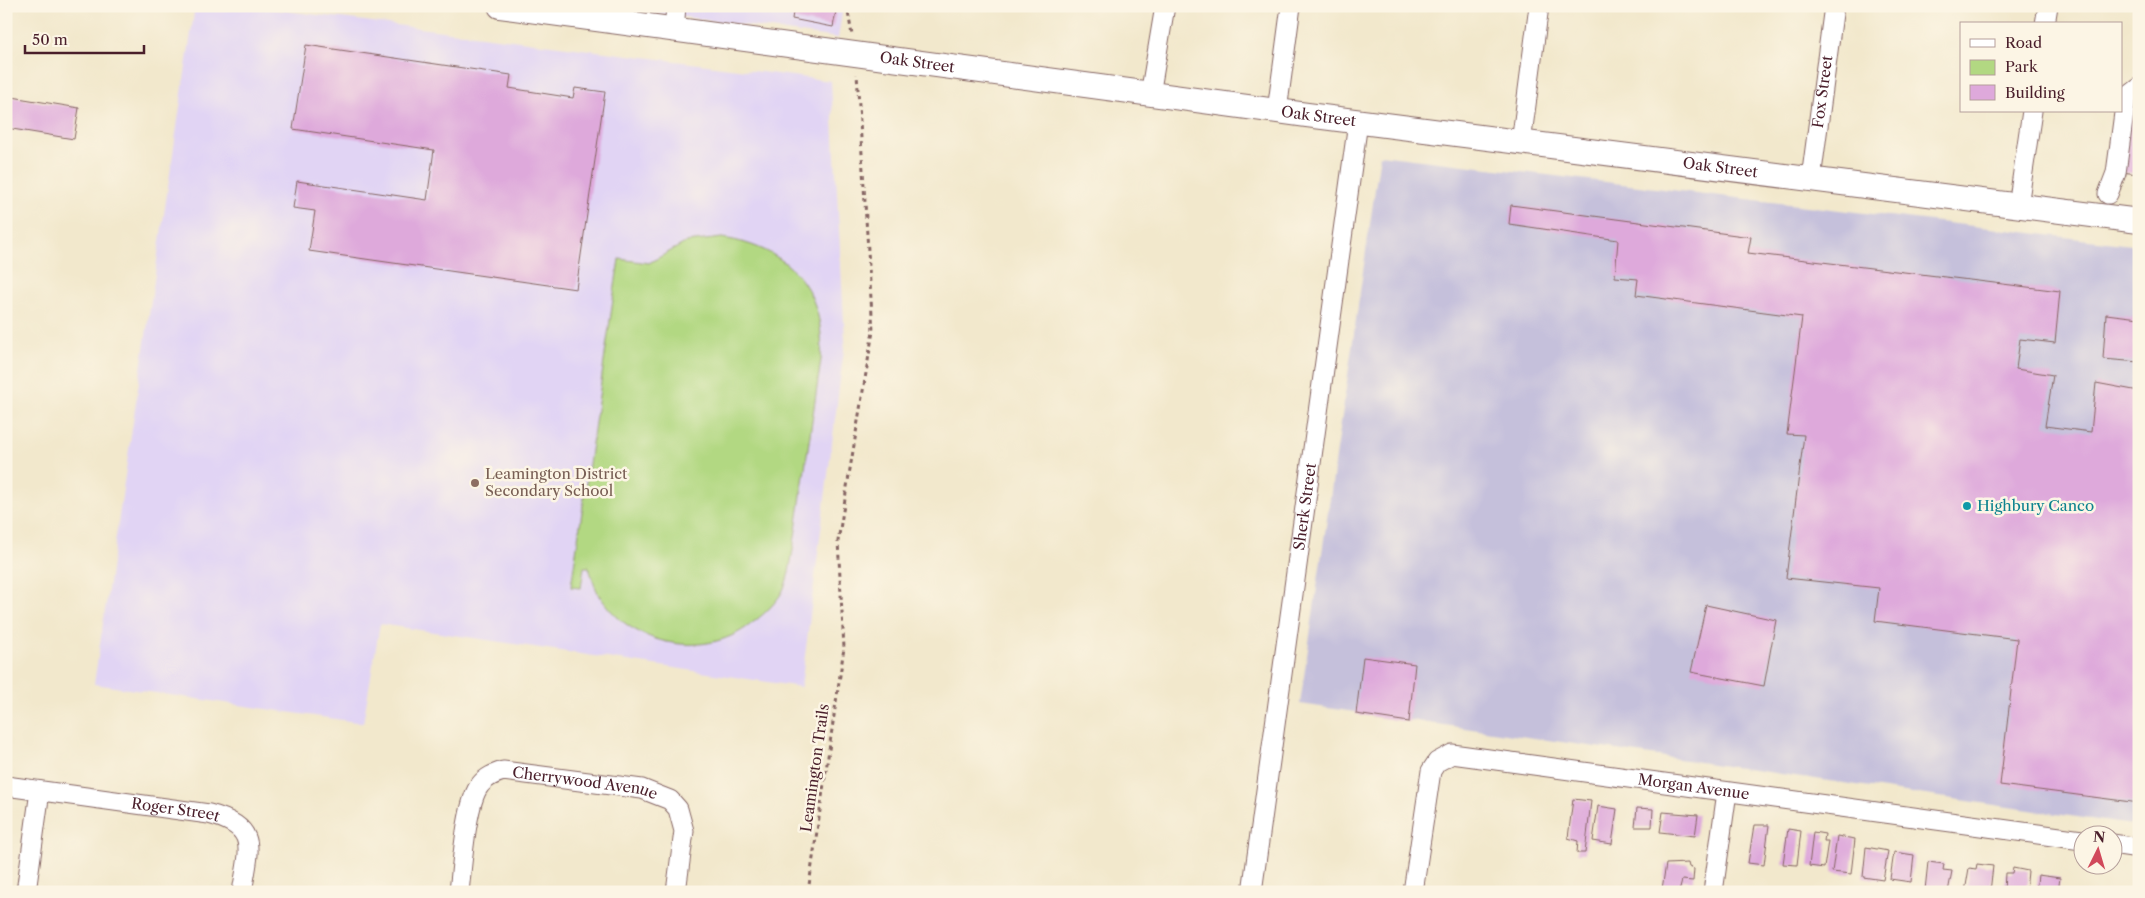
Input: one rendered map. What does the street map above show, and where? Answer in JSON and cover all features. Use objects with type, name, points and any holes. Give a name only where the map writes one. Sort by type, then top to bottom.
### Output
[{"type":"main road","name":"Oak Street","points":[[500,6],[1278,112],[2018,206],[2107,205],[2139,221]]},
{"type":"street","points":[[674,30],[676,6]]},
{"type":"street","points":[[1150,94],[1165,6]]},
{"type":"street","points":[[1278,112],[1292,6]]},
{"type":"street","points":[[1521,143],[1539,6]]},
{"type":"street","name":"Fox Street","points":[[1811,179],[1834,6]]},
{"type":"street","points":[[2045,22],[2048,6]]},
{"type":"street","points":[[2122,88],[2139,79]]},
{"type":"street","points":[[2107,205],[2116,173],[2126,98],[2139,88]]},
{"type":"street","points":[[2018,206],[2032,112]]},
{"type":"street","points":[[2107,205],[2118,112]]},
{"type":"street","name":"Sherk Street","points":[[1252,892],[1358,122]]},
{"type":"street","name":"Morgan Avenue","points":[[1413,892],[1430,771],[1437,762],[1452,754],[2072,839]]},
{"type":"street","name":"Cherrywood Avenue","points":[[459,892],[472,799],[480,785],[490,775],[503,771],[642,789],[670,800],[678,809],[684,831],[676,892]]},
{"type":"street","points":[[6,786],[40,791],[26,892]]},
{"type":"street","name":"Roger Street","points":[[40,791],[209,814],[228,819],[240,827],[246,836],[248,847],[242,892]]},
{"type":"street","points":[[1713,892],[1726,792]]},
{"type":"street","points":[[2122,845],[2139,848]]},
{"type":"path","points":[[847,6],[856,54]]},
{"type":"path","name":"Leamington Trails","points":[[808,892],[844,648],[838,541],[872,331],[856,54]]},
{"type":"shaded area","name":"Leamington District Secondary School","points":[[195,6],[247,6],[831,81],[845,341],[801,687],[380,624],[363,723],[94,684]]},
{"type":"shaded area","points":[[603,6],[843,6],[838,38]]},
{"type":"shaded area","name":"Highbury Canco","points":[[1380,155],[2139,246],[2139,826],[1300,704]]},
{"type":"green space","points":[[722,238],[746,243],[767,252],[785,263],[799,277],[810,294],[817,313],[821,335],[821,360],[793,550],[784,589],[763,614],[732,636],[710,642],[688,644],[666,642],[645,635],[625,623],[609,608],[596,589],[589,567],[584,567],[581,588],[571,587],[619,259],[649,263],[687,242]]},
{"type":"building","points":[[794,6],[837,6],[833,27],[792,19]]},
{"type":"building","points":[[306,45],[511,75],[509,88],[573,98],[575,88],[605,92],[576,289],[309,251],[315,211],[293,208],[297,181],[427,200],[434,150],[293,129]]},
{"type":"building","points":[[6,96],[79,108],[74,139],[6,128]]},
{"type":"building","points":[[2128,106],[2139,107],[2139,174],[2120,172]]},
{"type":"building","name":"Highbury Canco","points":[[1511,205],[1751,237],[1748,253],[2060,291],[2055,343],[2020,339],[2016,369],[2053,375],[2045,426],[2091,432],[2096,383],[2139,391],[2139,803],[2000,785],[2017,639],[1875,621],[1879,588],[1786,578],[1804,435],[1787,434],[1802,317],[1636,295],[1638,279],[1615,277],[1618,240],[1509,224]]},
{"type":"building","points":[[2106,314],[2139,318],[2139,362],[2103,359]]},
{"type":"building","points":[[1706,605],[1776,620],[1764,686],[1691,672]]},
{"type":"building","points":[[1363,657],[1415,664],[1409,722],[1356,714]]},
{"type":"building","points":[[1573,799],[1591,801],[1585,853],[1577,853],[1578,841],[1568,838]]},
{"type":"building","points":[[1598,806],[1617,809],[1612,844],[1593,841]]},
{"type":"building","points":[[1637,808],[1653,809],[1652,827],[1635,827]]},
{"type":"building","points":[[1663,812],[1698,815],[1695,836],[1660,832]]},
{"type":"building","points":[[1754,825],[1769,825],[1764,865],[1748,863]]},
{"type":"building","points":[[1788,829],[1801,831],[1797,865],[1783,864]]},
{"type":"building","points":[[1813,832],[1825,834],[1824,841],[1828,841],[1824,868],[1809,866]]},
{"type":"building","points":[[1837,836],[1855,839],[1851,874],[1832,872]]},
{"type":"building","points":[[1866,847],[1888,851],[1883,880],[1863,877]]},
{"type":"building","points":[[1894,852],[1914,855],[1911,882],[1890,879]]},
{"type":"building","points":[[1928,862],[1944,864],[1943,870],[1952,871],[1948,892],[1925,890]]},
{"type":"building","points":[[1688,863],[1689,867],[1694,869],[1693,881],[1682,880],[1679,891],[1662,889],[1666,864]]},
{"type":"building","points":[[1977,864],[1993,866],[1990,892],[1965,892],[1969,868],[1976,869]]},
{"type":"building","points":[[2013,868],[2028,871],[2026,892],[2004,892],[2005,873],[2012,873]]},
{"type":"building","points":[[2038,875],[2060,878],[2058,892],[2036,892]]},
{"type":"place","name":"Leamington District Secondary School","points":[[475,483]]},
{"type":"place","name":"Highbury Canco","points":[[1967,506]]}]
